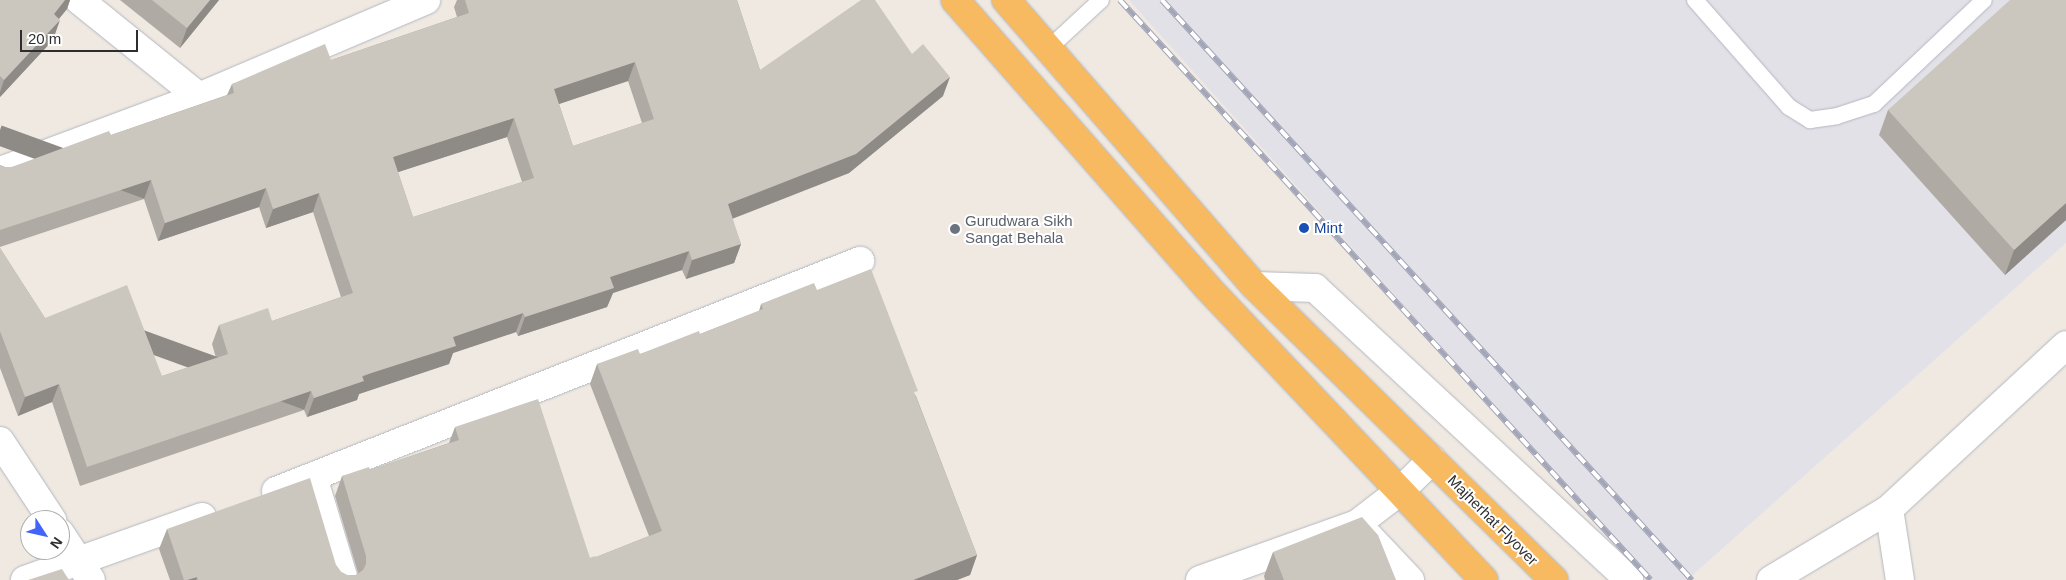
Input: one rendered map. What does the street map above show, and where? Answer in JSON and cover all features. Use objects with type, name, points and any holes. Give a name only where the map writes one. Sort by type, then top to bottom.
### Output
[{"type":"highway","points":[[955,0],[1207,287],[1484,580]]},
{"type":"highway","name":"Majherhat Flyover","points":[[1006,0],[1254,286],[1554,580]]},
{"type":"street","points":[[79,0],[199,97]]},
{"type":"street","points":[[0,171],[199,97],[426,0]]},
{"type":"street","points":[[257,498],[860,261]]},
{"type":"street","points":[[1254,286],[1315,288],[1629,580]]},
{"type":"street","points":[[1771,580],[1889,509],[2066,345]]},
{"type":"street","points":[[0,441],[45,510]]},
{"type":"street","points":[[1200,580],[1357,524],[1400,491],[1432,460]]},
{"type":"street","points":[[313,477],[344,580]]},
{"type":"street","points":[[25,580],[84,570],[228,508]]},
{"type":"street","points":[[1889,509],[1900,580]]},
{"type":"street","points":[[1357,524],[1410,580]]},
{"type":"street","points":[[70,548],[84,570]]},
{"type":"lane","points":[[1048,49],[1101,0]]},
{"type":"lane","points":[[1695,0],[1789,107],[1810,120],[1837,116],[1874,104],[1984,0]]},
{"type":"shaded area","points":[[1129,0],[2066,0],[2066,243],[1687,580],[1651,580]]},
{"type":"building","points":[[0,0],[65,0],[54,14],[60,20],[4,80],[0,76]]},
{"type":"building","points":[[152,0],[210,0],[187,28]]},
{"type":"building","points":[[465,0],[737,0],[760,70],[861,0],[875,0],[912,54],[923,44],[950,77],[856,154],[728,204],[741,244],[692,260],[689,251],[610,277],[614,288],[525,317],[523,313],[453,337],[456,346],[362,376],[364,381],[314,398],[311,391],[87,467],[59,384],[25,397],[0,331],[0,248],[45,318],[127,285],[162,376],[228,354],[219,325],[268,308],[272,321],[353,293],[319,193],[273,209],[266,188],[165,223],[151,180],[0,230],[0,165],[12,167],[109,131],[111,135],[234,93],[232,84],[325,44],[331,60],[469,13]],"holes":[[[635,62],[654,119],[573,146],[554,89]],[[514,118],[534,178],[413,217],[393,157]]]},
{"type":"building","points":[[2010,0],[2066,0],[2066,203],[2014,250],[1888,110]]},
{"type":"building","points":[[871,269],[918,391],[914,392],[977,555],[913,580],[198,580],[197,577],[184,580],[167,529],[310,478],[336,565],[341,572],[347,575],[356,575],[363,570],[366,564],[366,556],[342,476],[369,467],[370,470],[459,440],[455,427],[538,399],[590,558],[662,531],[597,364],[638,349],[640,354],[699,331],[700,334],[763,309],[761,304],[814,283],[817,290]]},
{"type":"building","points":[[1362,517],[1378,535],[1396,580],[1284,580],[1273,552]]},
{"type":"building","points":[[62,569],[69,580],[28,580]]},
{"type":"railway","points":[[1120,0],[1651,580]]},
{"type":"railway","points":[[1162,0],[1692,580]]},
{"type":"place","name":"Mint","points":[[1304,228]]},
{"type":"place","name":"Gurudwara Sikh Sangat Behala","points":[[955,229]]}]
